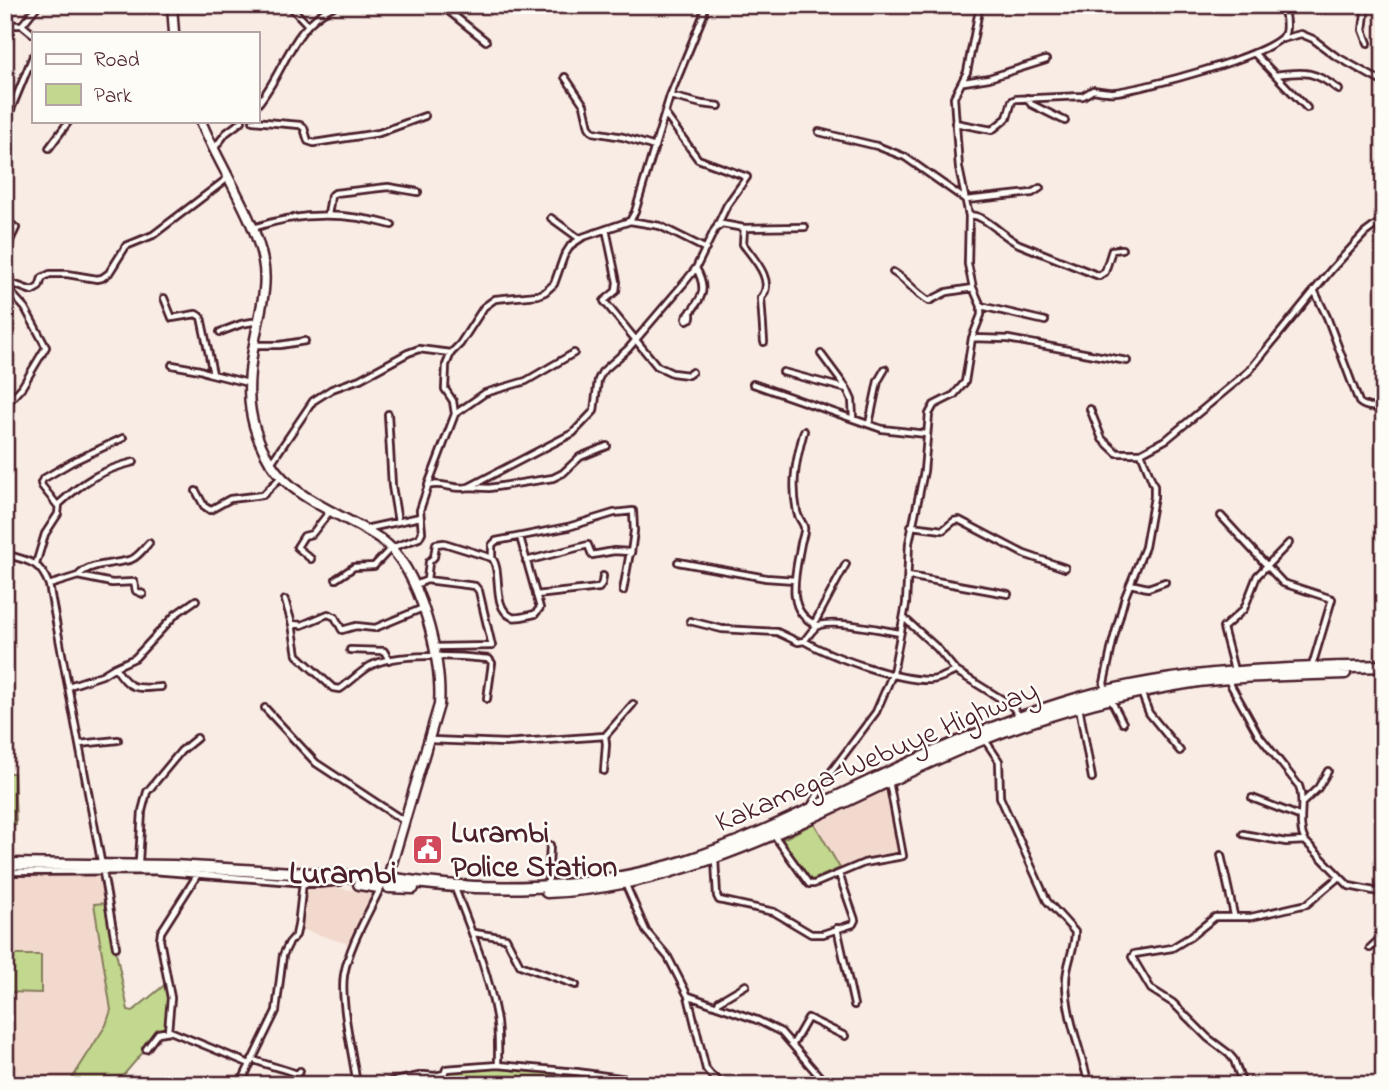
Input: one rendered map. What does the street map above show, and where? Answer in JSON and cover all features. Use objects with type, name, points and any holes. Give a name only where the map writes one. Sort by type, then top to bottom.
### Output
[{"type":"highway","name":"Kakamega-Webuye Highway","points":[[5,866],[170,869],[340,882],[476,888],[548,885],[616,876],[686,861],[810,811],[968,737],[1060,704],[1231,675],[1312,667],[1384,666]]},
{"type":"highway","name":"Kakamega-Webuye Highway","points":[[384,882],[489,893],[564,891],[668,874],[817,817],[889,781],[984,739],[1108,695],[1181,676],[1384,672]]},
{"type":"highway","points":[[5,866],[174,866],[303,878],[384,882]]},
{"type":"main road","points":[[173,5],[174,32]]},
{"type":"main road","points":[[201,122],[261,251],[264,272],[248,383],[254,431],[281,478],[304,496],[364,529],[391,548],[415,585],[435,651],[440,692],[431,740],[384,882]]},
{"type":"street","points":[[22,25],[38,5]]},
{"type":"street","points":[[289,5],[307,24]]},
{"type":"street","points":[[259,103],[307,24],[322,11],[335,5]]},
{"type":"street","points":[[442,5],[486,41]]},
{"type":"street","points":[[527,5],[535,9]]},
{"type":"street","points":[[630,221],[664,113],[705,5]]},
{"type":"street","points":[[810,811],[831,772],[876,712],[893,673],[904,618],[911,526],[924,471],[926,433],[932,407],[954,395],[965,382],[972,338],[981,315],[981,306],[973,288],[968,264],[969,216],[959,168],[955,123],[955,93],[963,82],[980,5]]},
{"type":"street","points":[[1366,5],[1363,30],[1368,43]]},
{"type":"street","points":[[1278,41],[1286,32],[1284,9]]},
{"type":"street","points":[[5,25],[22,25],[32,33]]},
{"type":"street","points":[[955,123],[995,130],[1007,118],[1012,101],[1027,97],[1083,96],[1094,90],[1115,92],[1187,75],[1301,34],[1313,38],[1334,55],[1384,83]]},
{"type":"street","points":[[1254,53],[1307,108]]},
{"type":"street","points":[[5,124],[32,58]]},
{"type":"street","points":[[963,82],[989,78],[1046,60]]},
{"type":"street","points":[[1275,75],[1313,73],[1339,90]]},
{"type":"street","points":[[565,77],[584,105],[589,127],[593,132],[623,137],[654,147]]},
{"type":"street","points":[[670,96],[719,106]]},
{"type":"street","points":[[1027,97],[1031,104],[1065,121]]},
{"type":"street","points":[[428,486],[442,484],[462,489],[469,487],[578,429],[594,411],[598,380],[602,372],[637,339],[696,268],[727,205],[747,177],[698,159],[664,113]]},
{"type":"street","points":[[259,122],[300,125],[306,130],[309,141],[314,143],[386,131],[425,116]]},
{"type":"street","points":[[49,148],[68,122]]},
{"type":"street","points":[[213,149],[226,133],[241,122]]},
{"type":"street","points":[[819,132],[877,146],[905,157],[966,200],[1032,193],[1040,188]]},
{"type":"street","points":[[5,283],[32,291],[39,287],[42,278],[50,274],[78,274],[102,278],[109,273],[126,246],[160,230],[228,178]]},
{"type":"street","points":[[328,215],[331,196],[335,193],[388,187],[418,192]]},
{"type":"street","points":[[252,228],[281,220],[328,215],[362,218],[392,225]]},
{"type":"street","points":[[969,216],[980,216],[1007,238],[1019,244],[1099,275],[1105,272],[1112,250],[1122,249]]},
{"type":"street","points":[[551,218],[580,239]]},
{"type":"street","points":[[5,219],[16,229],[5,251]]},
{"type":"street","points":[[1090,409],[1107,446],[1117,453],[1141,453],[1167,439],[1249,371],[1314,290],[1366,233],[1384,219]]},
{"type":"street","points":[[336,579],[354,567],[374,566],[391,548],[419,538],[422,532],[420,517],[428,486],[455,414],[453,401],[445,389],[446,365],[451,353],[490,302],[506,297],[538,295],[550,288],[571,245],[580,239],[630,221],[660,226],[706,249]]},
{"type":"street","points":[[715,229],[722,224],[744,228],[805,227]]},
{"type":"street","points":[[744,228],[743,244],[762,270],[765,281],[765,293],[761,298],[764,342]]},
{"type":"street","points":[[606,229],[617,290],[604,301],[657,366],[672,373],[688,375],[692,372]]},
{"type":"street","points":[[691,311],[703,293],[704,286],[696,268]]},
{"type":"street","points":[[893,272],[929,301],[947,292],[973,288]]},
{"type":"street","points":[[5,283],[25,308],[46,347],[22,387],[5,406]]},
{"type":"street","points":[[1314,290],[1359,402],[1367,408],[1384,411]]},
{"type":"street","points":[[164,298],[172,318],[196,314],[201,317],[213,374]]},
{"type":"street","points":[[981,306],[1045,321]]},
{"type":"street","points":[[219,332],[258,321]]},
{"type":"street","points":[[972,338],[1008,340],[1127,361]]},
{"type":"street","points":[[254,345],[305,341]]},
{"type":"street","points":[[271,463],[313,401],[321,395],[419,349],[451,353]]},
{"type":"street","points":[[455,414],[485,393],[526,381],[574,353]]},
{"type":"street","points":[[821,354],[847,389],[852,400],[853,418]]},
{"type":"street","points":[[172,365],[248,383]]},
{"type":"street","points":[[869,424],[878,381],[885,369]]},
{"type":"street","points":[[783,372],[847,389]]},
{"type":"street","points":[[753,384],[882,429],[926,433]]},
{"type":"street","points":[[388,414],[392,486],[398,522]]},
{"type":"street","points":[[804,431],[793,473],[797,512],[804,529],[795,580],[798,612],[805,620],[816,625],[872,628],[900,633]]},
{"type":"street","points":[[36,564],[45,534],[58,514],[58,506],[41,481],[72,462],[123,438]]},
{"type":"street","points":[[469,487],[489,488],[553,478],[563,473],[580,457],[607,446]]},
{"type":"street","points":[[1123,723],[1104,683],[1130,584],[1145,547],[1154,498],[1154,486],[1141,453]]},
{"type":"street","points":[[58,506],[86,480],[101,472],[134,462]]},
{"type":"street","points":[[196,491],[209,510],[230,499],[262,495],[281,478]]},
{"type":"street","points":[[311,559],[297,547],[304,536],[312,534],[330,511]]},
{"type":"street","points":[[492,558],[494,542],[568,527],[614,513],[633,511],[634,531],[623,591]]},
{"type":"street","points":[[1222,516],[1283,583],[1329,597],[1333,601],[1312,667]]},
{"type":"street","points":[[364,529],[420,517]]},
{"type":"street","points":[[911,526],[943,530],[959,520],[1031,557],[1065,568]]},
{"type":"street","points":[[427,580],[429,562],[436,544],[444,543],[495,561],[498,596],[511,616],[538,613],[540,608],[537,595],[520,537]]},
{"type":"street","points":[[1289,542],[1257,576],[1244,610],[1223,628],[1231,675],[1258,734],[1299,786],[1299,816],[1305,841],[1339,877],[1354,888],[1369,888],[1384,893]]},
{"type":"street","points":[[49,586],[78,576],[81,572],[134,558],[149,543]]},
{"type":"street","points":[[526,561],[588,545],[592,555],[614,551],[631,553]]},
{"type":"street","points":[[5,555],[36,564],[44,572],[49,586],[101,861]]},
{"type":"street","points":[[678,562],[766,578],[795,580]]},
{"type":"street","points":[[804,641],[816,625],[846,564]]},
{"type":"street","points":[[78,576],[112,583],[134,582],[136,591],[143,594]]},
{"type":"street","points":[[537,595],[599,588],[603,576]]},
{"type":"street","points":[[908,576],[1008,594]]},
{"type":"street","points":[[285,600],[297,655],[333,688],[340,690],[370,666],[389,660],[468,645],[490,647],[492,644],[478,588],[427,580],[415,585]]},
{"type":"street","points":[[1130,584],[1148,588],[1165,582]]},
{"type":"street","points":[[69,686],[102,675],[135,658],[176,614],[196,600]]},
{"type":"street","points":[[292,624],[302,625],[328,614],[334,617],[342,630],[356,625],[375,628],[423,608]]},
{"type":"street","points":[[904,618],[937,648],[956,671],[1011,705],[1021,718]]},
{"type":"street","points":[[691,621],[722,629],[777,632],[863,666],[893,673],[932,680],[956,671]]},
{"type":"street","points":[[350,650],[384,651],[389,660]]},
{"type":"street","points":[[435,651],[489,659],[492,673],[487,699]]},
{"type":"street","points":[[115,667],[131,687],[161,687]]},
{"type":"street","points":[[1141,691],[1149,713],[1180,751]]},
{"type":"street","points":[[431,740],[497,743],[605,736],[633,704]]},
{"type":"street","points":[[1079,706],[1092,779]]},
{"type":"street","points":[[265,708],[316,763],[404,822]]},
{"type":"street","points":[[604,771],[605,736]]},
{"type":"street","points":[[139,861],[142,811],[147,792],[181,751],[197,738]]},
{"type":"street","points":[[984,739],[999,761],[1000,797],[1047,901],[1074,932],[1065,977],[1067,1001],[1089,1085]]},
{"type":"street","points":[[79,744],[118,740]]},
{"type":"street","points":[[1301,804],[1318,788],[1328,771]]},
{"type":"street","points":[[773,835],[806,882],[814,884],[864,863],[903,856],[889,781]]},
{"type":"street","points":[[1252,798],[1299,816]]},
{"type":"street","points":[[1243,834],[1286,842],[1305,841]]},
{"type":"street","points":[[548,885],[550,845]]},
{"type":"street","points":[[1221,855],[1234,915]]},
{"type":"street","points":[[715,858],[719,900],[774,912],[807,933],[823,934],[853,924],[855,920],[839,874]]},
{"type":"street","points":[[5,866],[139,861],[233,866],[340,882]]},
{"type":"street","points":[[5,866],[303,878]]},
{"type":"street","points":[[103,872],[116,947]]},
{"type":"street","points":[[169,1031],[172,998],[163,961],[161,932],[198,874]]},
{"type":"street","points":[[1243,1085],[1234,1060],[1228,1053],[1208,1038],[1173,1003],[1151,989],[1132,957],[1134,954],[1172,948],[1212,918],[1234,915],[1261,916],[1307,904],[1339,877]]},
{"type":"street","points":[[240,1085],[275,1011],[283,955],[296,935],[298,926],[303,878]]},
{"type":"street","points":[[357,1085],[345,1003],[344,975],[358,936],[384,882]]},
{"type":"street","points":[[625,882],[646,931],[668,957],[688,996],[706,1069],[724,1085]]},
{"type":"street","points":[[456,891],[480,951],[497,1018],[498,1065]]},
{"type":"street","points":[[837,928],[853,1005]]},
{"type":"street","points":[[474,933],[506,938],[520,965],[576,985]]},
{"type":"street","points":[[1370,948],[1384,935]]},
{"type":"street","points":[[717,1006],[719,1001],[746,985]]},
{"type":"street","points":[[688,996],[774,1027],[793,1044],[827,1085]]},
{"type":"street","points":[[793,1044],[808,1018],[845,1036]]},
{"type":"street","points":[[146,1049],[158,1034],[169,1031],[251,1062],[298,1074],[300,1071]]},
{"type":"street","points":[[376,1085],[424,1075],[435,1076],[443,1074],[446,1069],[458,1067],[498,1065],[626,1079]]},
{"type":"shaded area","points":[[889,782],[903,855],[864,862],[809,883],[774,835]]},
{"type":"shaded area","points":[[102,870],[106,903],[95,905],[111,1010],[106,1025],[68,1085],[5,1085],[5,873]]},
{"type":"shaded area","points":[[305,884],[374,893],[351,945],[301,929]]},
{"type":"green space","points":[[5,773],[14,773],[16,825],[5,826]]},
{"type":"green space","points":[[814,823],[840,868],[810,881],[781,840]]},
{"type":"green space","points":[[106,903],[128,1010],[133,1011],[167,983],[170,1002],[167,1030],[162,1030],[115,1085],[68,1085],[106,1025],[111,1010],[94,904]]},
{"type":"green space","points":[[5,955],[41,955],[41,993],[5,992]]},
{"type":"green space","points":[[458,1064],[498,1065],[610,1077],[633,1085],[405,1085],[404,1081],[445,1077],[444,1068]]},
{"type":"place","name":"Lurambi Police Station","points":[[428,849]]},
{"type":"district","name":"Lurambi","points":[[343,871]]}]
